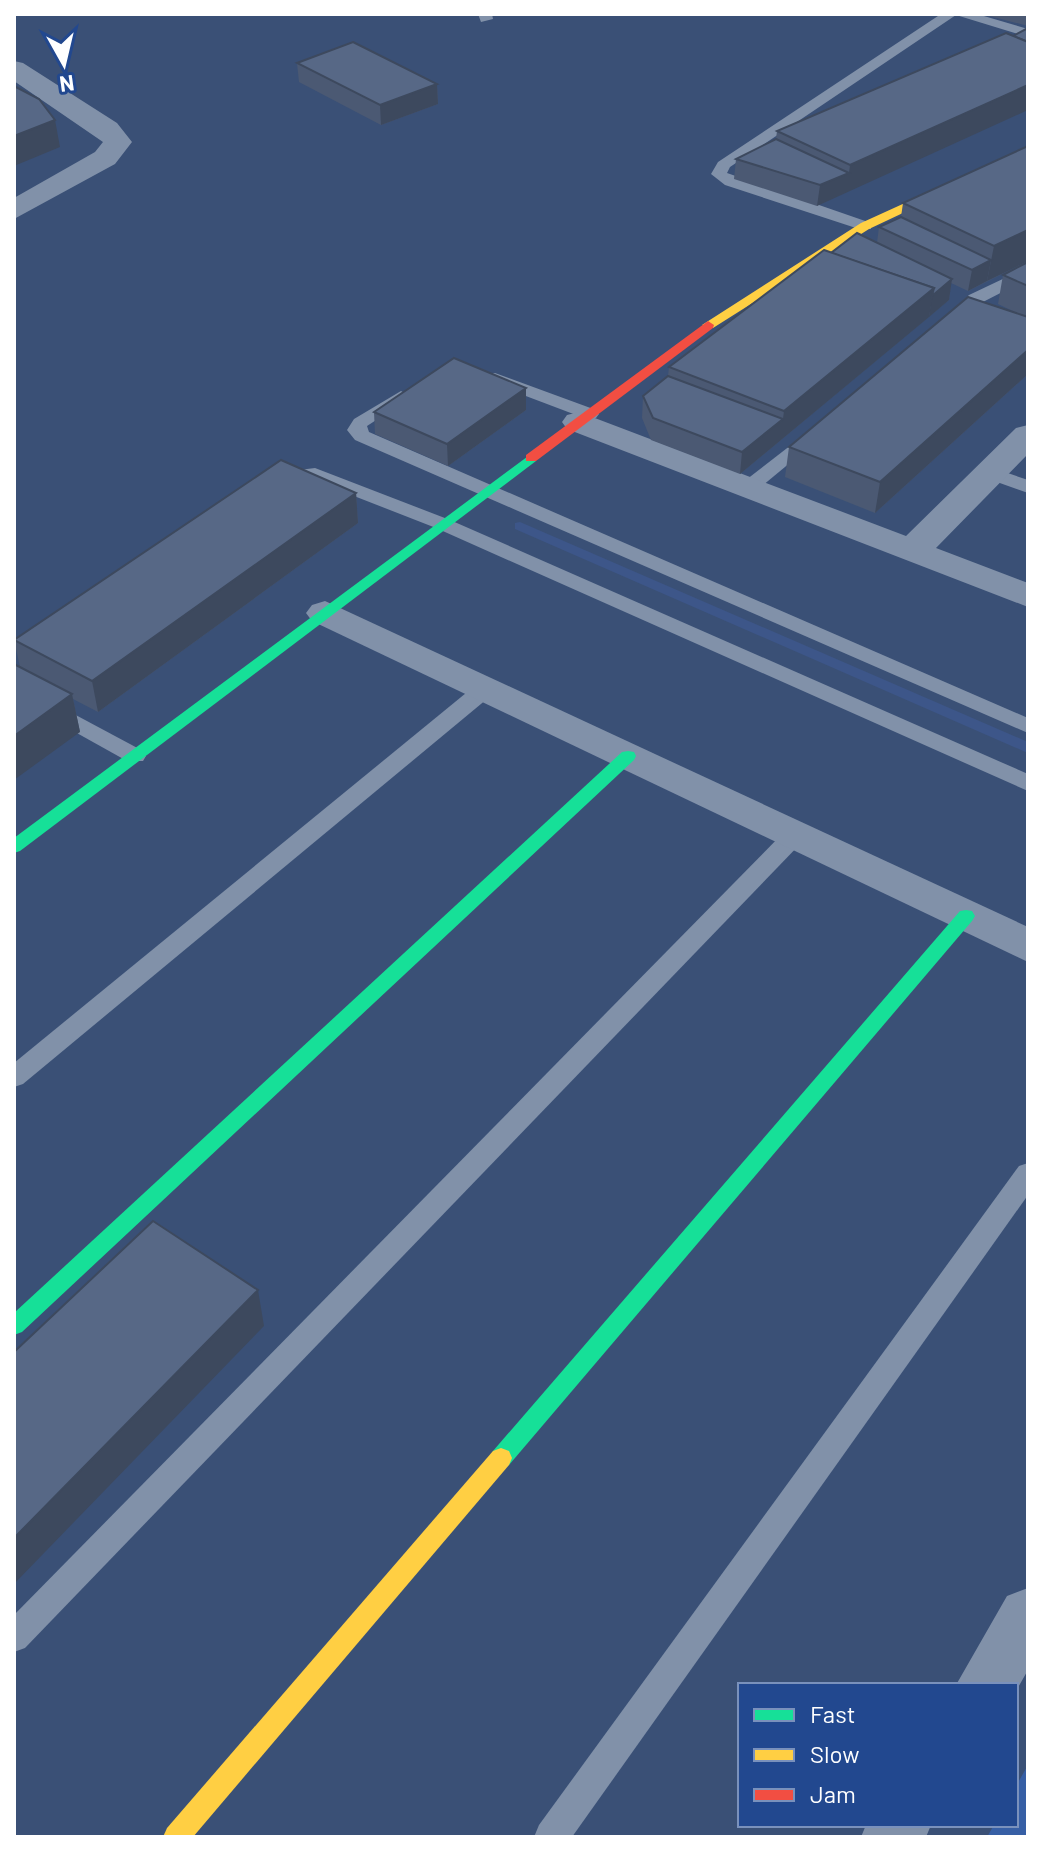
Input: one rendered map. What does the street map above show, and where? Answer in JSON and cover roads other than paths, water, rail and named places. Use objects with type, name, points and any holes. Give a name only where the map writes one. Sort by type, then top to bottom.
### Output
[{"type":"street","points":[[14,69],[107,129],[118,142],[105,158],[14,210]]},
{"type":"street","points":[[14,847],[721,315],[865,226],[1028,150]]},
{"type":"street","points":[[584,418],[749,487],[1028,596]]},
{"type":"street","points":[[914,549],[1028,435]]},
{"type":"street","points":[[325,613],[1028,946]]},
{"type":"street","points":[[14,1326],[628,756]]},
{"type":"street","points":[[176,1837],[966,916]]},
{"type":"street","points":[[987,1683],[1028,1616]]},
{"type":"lane","points":[[865,226],[731,182],[719,174],[723,165],[950,14]]},
{"type":"lane","points":[[962,14],[1028,33]]},
{"type":"lane","points":[[844,238],[870,250]]},
{"type":"lane","points":[[939,329],[969,296],[1028,272]]},
{"type":"lane","points":[[478,372],[584,418]]},
{"type":"lane","points":[[419,384],[360,423],[356,430],[362,436],[1028,726]]},
{"type":"lane","points":[[749,487],[832,418]]},
{"type":"lane","points":[[268,488],[297,473],[315,474],[443,524],[1028,783]]},
{"type":"lane","points":[[990,473],[1028,487]]},
{"type":"lane","points":[[14,689],[135,756]]},
{"type":"lane","points":[[14,1077],[485,689]]},
{"type":"lane","points":[[14,1637],[795,835]]},
{"type":"lane","points":[[551,1837],[1028,1174]]},
{"type":"waterway","points":[[520,526],[1028,748]]}]
